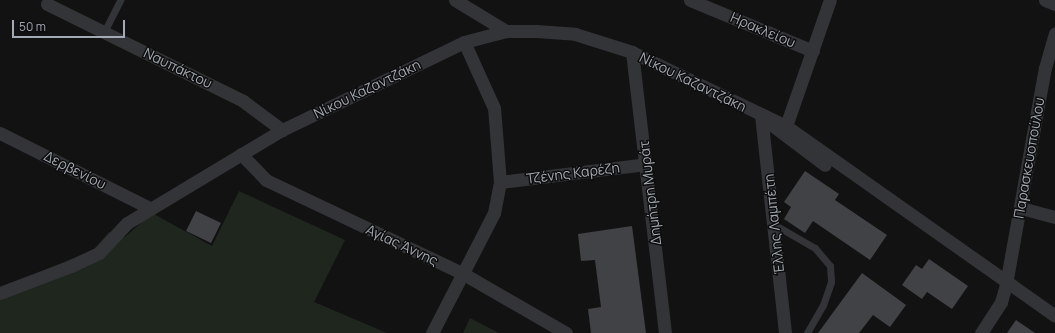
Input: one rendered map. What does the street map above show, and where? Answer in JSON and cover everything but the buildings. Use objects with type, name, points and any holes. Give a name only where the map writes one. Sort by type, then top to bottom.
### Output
[{"type":"street","points":[[455,0],[506,31]]},
{"type":"street","name":"Ηρακλείου","points":[[690,0],[813,51]]},
{"type":"street","points":[[786,126],[830,0]]},
{"type":"street","points":[[1045,0],[1055,4]]},
{"type":"street","name":"Ναυπάκτου","points":[[47,4],[243,101],[282,130]]},
{"type":"street","name":"Νίκου Καζαντζάκη","points":[[0,293],[71,266],[99,252],[127,223],[282,130],[464,42],[506,31],[575,34],[632,52],[786,126],[1006,284],[1055,316]]},
{"type":"street","name":"Παρασκευοπούλου","points":[[981,333],[1001,302],[1006,284],[1050,69],[1055,32]]},
{"type":"street","points":[[432,333],[494,213],[500,182],[494,108],[464,42]]},
{"type":"street","name":"Δημήτρη Μυράτ","points":[[632,52],[665,333]]},
{"type":"street","name":"Νίκου Καζαντζάκη","points":[[761,115],[776,130],[982,276],[1006,284]]},
{"type":"street","name":"Έλλης Λαμπέτη","points":[[761,115],[775,225],[785,333]]},
{"type":"street","name":"Δερβενίου","points":[[0,133],[150,208]]},
{"type":"street","name":"Αγίας Άννης","points":[[241,154],[266,180],[462,273],[566,333]]},
{"type":"street","name":"Τζένης Καρέζη","points":[[500,182],[646,164]]},
{"type":"street","points":[[1021,208],[1055,217]]},
{"type":"lane","points":[[104,32],[120,0]]},
{"type":"lane","points":[[775,225],[816,248],[830,266],[831,282],[823,305],[808,333]]},
{"type":"shaded area","points":[[239,191],[345,240],[314,302],[387,333],[0,333],[0,289],[93,250],[109,232],[125,237],[152,213],[212,246]]},
{"type":"shaded area","points":[[470,318],[499,333],[463,333]]}]
